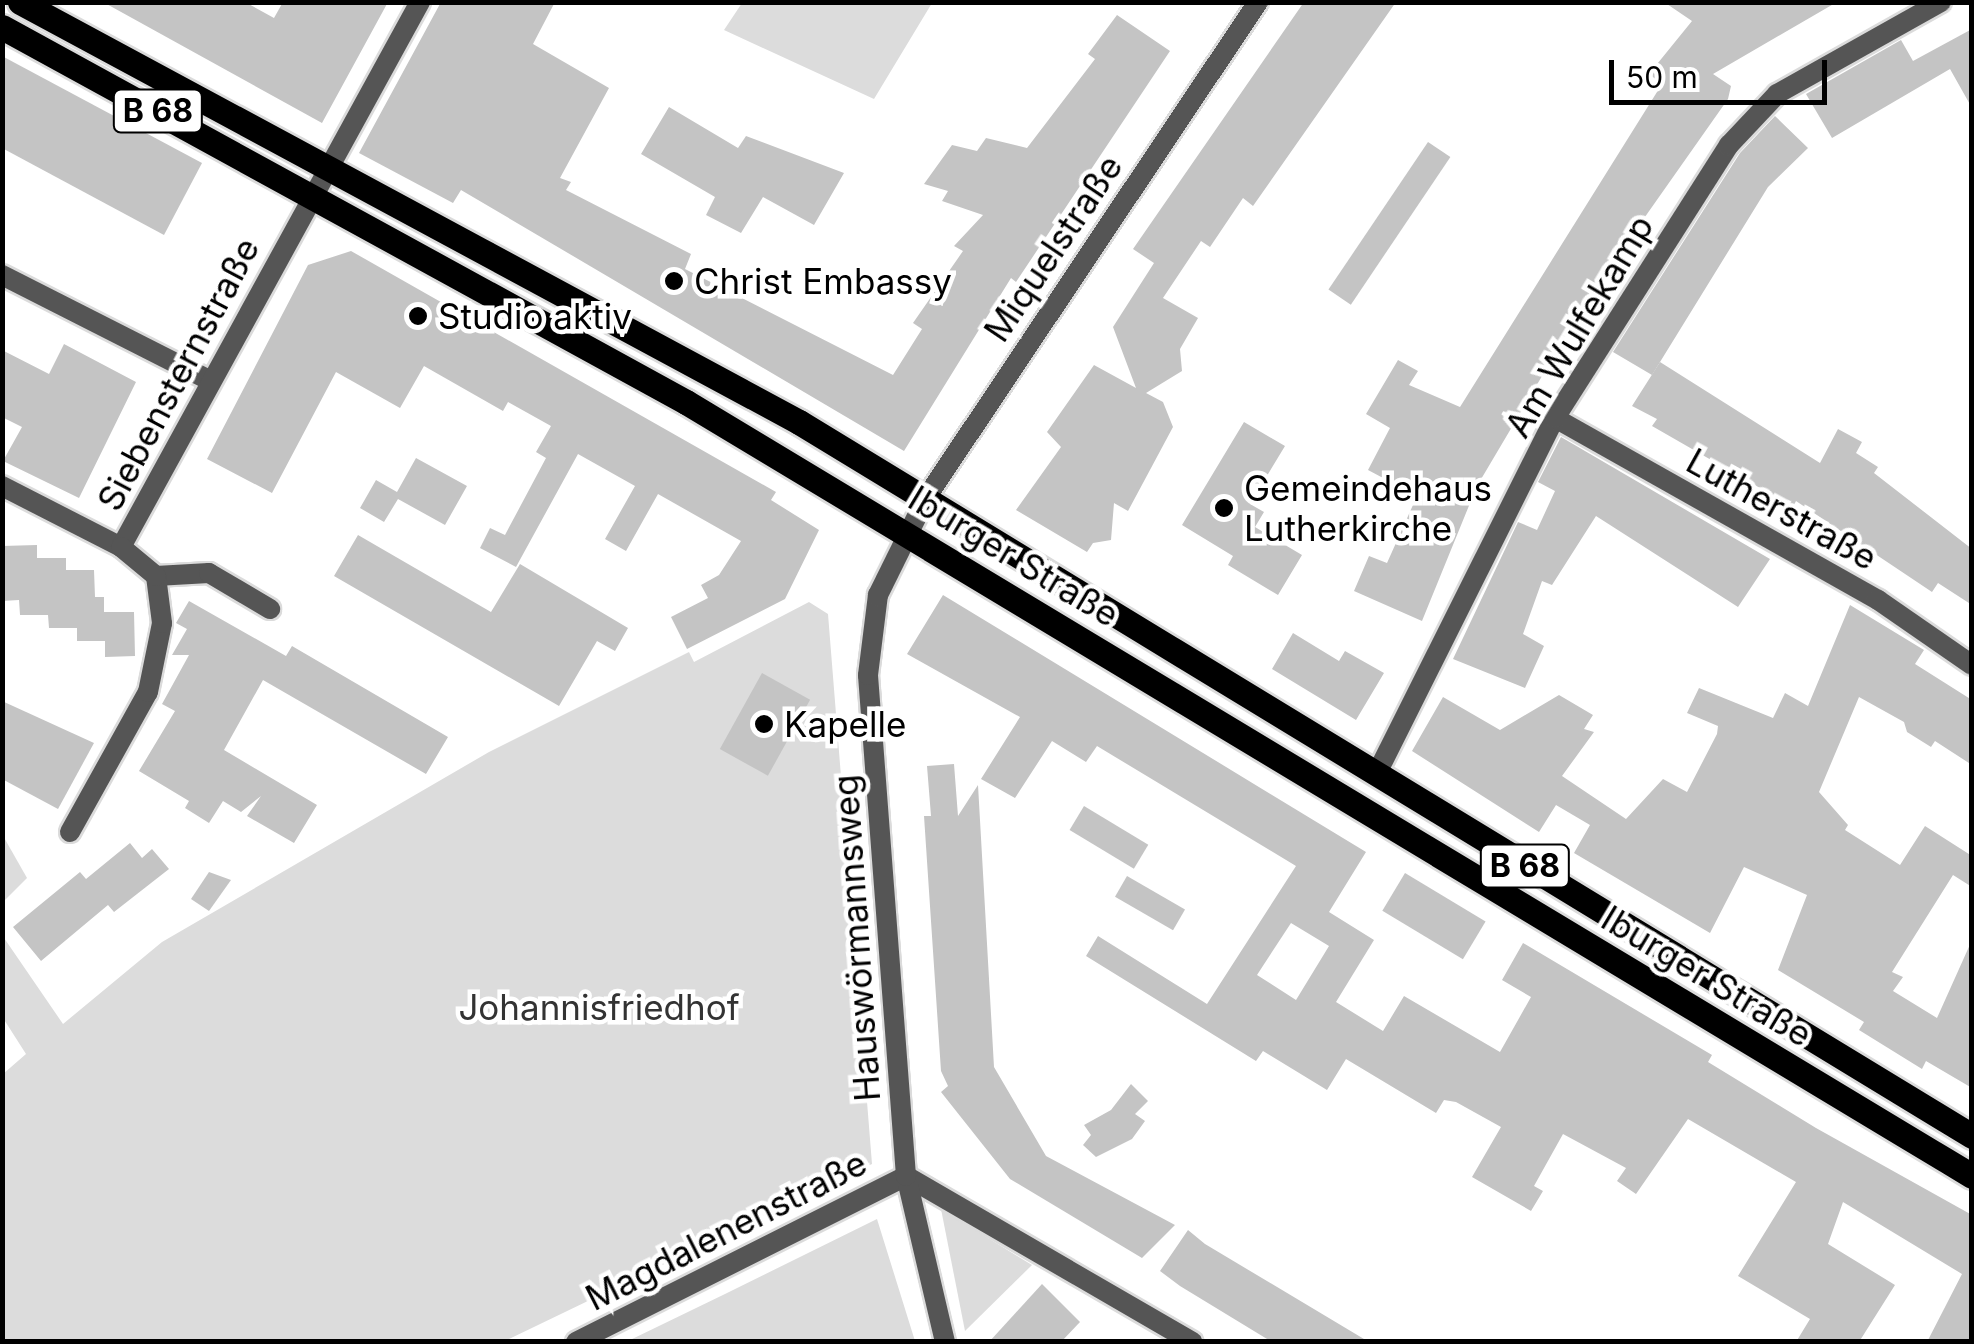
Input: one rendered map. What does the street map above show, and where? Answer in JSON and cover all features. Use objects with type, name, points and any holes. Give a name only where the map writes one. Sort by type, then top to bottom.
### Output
[{"type":"main road","name":"Iburger Straße","points":[[20,2],[330,168],[926,498],[1972,1136]]},
{"type":"main road","name":"Iburger Straße","points":[[2,27],[314,194],[905,531],[1972,1176]]},
{"type":"street","name":"Siebensternstraße","points":[[2,486],[122,547],[209,380],[420,2]]},
{"type":"street","name":"Miquelstraße","points":[[905,531],[1258,2]]},
{"type":"street","name":"Am Wulfekamp","points":[[1376,775],[1555,418],[1729,144],[1777,94],[1941,2]]},
{"type":"street","points":[[2,275],[209,380]]},
{"type":"street","name":"Lutherstraße","points":[[1555,418],[1878,600],[1972,665]]},
{"type":"street","name":"Hauswörmannsweg","points":[[905,531],[878,596],[868,675],[906,1176],[945,1342]]},
{"type":"street","points":[[70,832],[148,692],[162,623],[156,576],[122,547]]},
{"type":"street","points":[[156,576],[209,574],[270,608]]},
{"type":"street","points":[[906,1176],[1192,1342]]},
{"type":"street","name":"Magdalenenstraße","points":[[576,1342],[906,1176]]},
{"type":"green space","points":[[742,2],[932,3],[874,99],[724,30]]},
{"type":"green space","name":"Johannisfriedhof","points":[[809,602],[828,614],[872,1164],[505,1341],[3,1341],[3,1074],[26,1054],[3,1018],[2,935],[63,1024],[162,942],[489,752],[689,652],[694,662]]},
{"type":"green space","points":[[2,834],[27,878],[3,902],[2,902]]},
{"type":"green space","points":[[941,1209],[1032,1265],[965,1331]]},
{"type":"green space","points":[[877,1219],[915,1341],[628,1341],[725,1294]]},
{"type":"building","points":[[103,2],[245,2],[274,18],[283,2],[388,2],[322,123]]},
{"type":"building","points":[[441,2],[555,2],[533,44],[609,88],[560,178],[571,182],[566,190],[691,254],[685,269],[893,375],[922,329],[913,323],[963,251],[954,246],[983,215],[942,201],[948,191],[924,184],[952,145],[977,151],[986,138],[1027,148],[1095,59],[1088,54],[1117,15],[1170,51],[1016,282],[1011,278],[904,451],[461,190],[453,203],[359,153]]},
{"type":"building","points":[[1304,2],[1396,2],[1253,206],[1243,198],[1210,247],[1201,241],[1163,298],[1198,318],[1180,349],[1182,371],[1146,393],[1163,402],[1173,427],[1128,511],[1114,503],[1111,540],[1093,543],[1087,552],[1016,510],[1061,447],[1047,432],[1094,365],[1136,388],[1113,327],[1154,263],[1133,249]]},
{"type":"building","points":[[1664,2],[1837,2],[1713,74],[1731,86],[1728,99],[1590,295],[1477,486],[1422,621],[1354,591],[1369,556],[1387,563],[1417,496],[1368,470],[1390,428],[1366,414],[1398,360],[1418,371],[1409,385],[1460,407],[1662,84],[1649,74],[1692,21]]},
{"type":"building","points":[[1972,29],[1972,108],[1950,69],[1832,138],[1806,94],[1901,40],[1913,61]]},
{"type":"building","points":[[2,56],[202,163],[164,235],[2,148]]},
{"type":"building","points":[[669,107],[738,148],[746,136],[844,173],[814,225],[763,197],[741,233],[706,215],[715,197],[641,154]]},
{"type":"building","points":[[1775,116],[1808,148],[1768,187],[1652,375],[1613,352],[1740,153]]},
{"type":"building","points":[[1428,142],[1450,157],[1351,305],[1328,290]]},
{"type":"building","points":[[351,251],[776,492],[771,500],[819,530],[785,599],[687,649],[671,617],[708,598],[701,585],[719,575],[741,541],[658,494],[626,551],[605,539],[635,486],[578,454],[516,567],[480,548],[490,528],[505,535],[546,458],[536,452],[551,426],[508,402],[503,411],[424,366],[400,408],[336,372],[272,493],[207,459],[308,265]]},
{"type":"building","points":[[64,344],[136,382],[79,498],[3,461],[22,427],[2,417],[2,350],[49,374]]},
{"type":"building","points":[[1660,362],[1820,463],[1838,429],[1862,442],[1856,453],[1878,467],[1874,473],[1972,549],[1972,605],[1938,583],[1932,592],[1796,501],[1793,507],[1652,426],[1657,419],[1632,406]]},
{"type":"building","name":"Gemeindehaus Lutherkirche","points":[[1244,422],[1285,446],[1250,504],[1264,512],[1255,527],[1302,555],[1278,595],[1228,565],[1233,556],[1182,525]]},
{"type":"building","points":[[1561,437],[1770,559],[1738,607],[1596,516],[1552,585],[1542,581],[1523,634],[1544,646],[1525,688],[1453,659],[1518,522],[1537,530],[1555,491],[1538,482]]},
{"type":"building","points":[[416,458],[467,486],[445,525],[398,499],[384,522],[360,508],[376,480],[397,492]]},
{"type":"building","points":[[358,535],[491,612],[520,564],[628,628],[615,651],[597,641],[559,706],[334,576]]},
{"type":"building","points":[[37,545],[37,558],[66,558],[66,570],[94,570],[95,597],[104,597],[104,612],[134,612],[135,656],[105,657],[105,641],[77,641],[77,628],[49,628],[48,615],[20,615],[19,600],[2,601],[2,546]]},
{"type":"building","points":[[943,595],[1366,852],[1329,912],[1374,940],[1336,1002],[1383,1031],[1404,996],[1500,1052],[1531,997],[1502,980],[1523,943],[1712,1055],[1708,1062],[1816,1128],[1972,1215],[1972,1342],[1927,1342],[1962,1274],[1843,1202],[1828,1244],[1895,1285],[1859,1342],[1796,1342],[1810,1319],[1738,1276],[1796,1182],[1688,1119],[1636,1194],[1617,1181],[1626,1168],[1563,1134],[1534,1186],[1543,1191],[1531,1211],[1472,1177],[1501,1127],[1456,1102],[1444,1100],[1436,1113],[1346,1059],[1327,1090],[1263,1051],[1256,1061],[1086,956],[1098,936],[1207,1004],[1296,866],[1097,746],[1086,762],[1052,741],[1015,798],[981,779],[1020,717],[907,654]],"holes":[[[1291,923],[1329,946],[1296,1000],[1257,975]]]},
{"type":"building","points":[[189,601],[286,656],[292,646],[448,737],[426,774],[263,680],[224,750],[317,805],[294,843],[247,816],[261,796],[241,812],[223,801],[209,823],[185,808],[189,801],[139,771],[175,711],[162,704],[189,655],[172,655],[187,629],[176,623]]},
{"type":"building","points":[[1850,605],[1924,650],[1915,664],[1972,700],[1972,765],[1935,741],[1931,747],[1907,732],[1904,722],[1859,697],[1819,792],[1848,825],[1845,830],[1900,865],[1925,826],[1972,856],[1972,887],[1953,875],[1892,972],[1903,977],[1893,991],[1937,1018],[1972,940],[1972,1088],[1926,1061],[1922,1069],[1859,1030],[1864,1022],[1778,970],[1807,895],[1744,867],[1710,933],[1574,853],[1590,825],[1556,805],[1539,832],[1412,751],[1443,697],[1500,730],[1559,695],[1593,715],[1584,729],[1594,732],[1562,776],[1626,819],[1663,779],[1687,792],[1718,726],[1687,713],[1699,688],[1773,718],[1785,693],[1808,706]]},
{"type":"building","points":[[1293,633],[1339,661],[1345,651],[1384,673],[1356,720],[1272,669]]},
{"type":"building","name":"Kapelle","points":[[762,673],[810,700],[768,776],[720,749]]},
{"type":"building","points":[[2,701],[94,743],[58,809],[2,779]]},
{"type":"building","points":[[954,764],[958,816],[978,785],[994,1067],[1046,1156],[1175,1225],[1142,1258],[1010,1179],[941,1092],[948,1086],[941,1071],[924,816],[931,816],[927,766]]},
{"type":"building","points":[[1084,806],[1148,845],[1134,869],[1070,830]]},
{"type":"building","points":[[130,843],[142,858],[152,849],[169,869],[114,912],[108,905],[41,961],[13,927],[80,872],[86,879]]},
{"type":"building","points":[[209,872],[231,880],[209,911],[191,899]]},
{"type":"building","points":[[1405,873],[1486,921],[1463,959],[1382,911]]},
{"type":"building","points":[[1127,876],[1185,909],[1173,930],[1115,897]]},
{"type":"building","points":[[1131,1084],[1148,1101],[1135,1114],[1145,1121],[1132,1139],[1096,1157],[1083,1145],[1091,1135],[1084,1125],[1111,1110]]},
{"type":"building","points":[[1188,1230],[1369,1342],[1272,1342],[1180,1286],[1160,1271]]},
{"type":"building","points":[[1042,1284],[1080,1322],[1061,1342],[989,1342]]},
{"type":"place","name":"Christ Embassy","points":[[674,281]]},
{"type":"place","name":"Studio aktiv","points":[[418,316]]},
{"type":"place","name":"Gemeindehaus Lutherkirche","points":[[1224,508]]},
{"type":"place","name":"Kapelle","points":[[764,724]]}]
